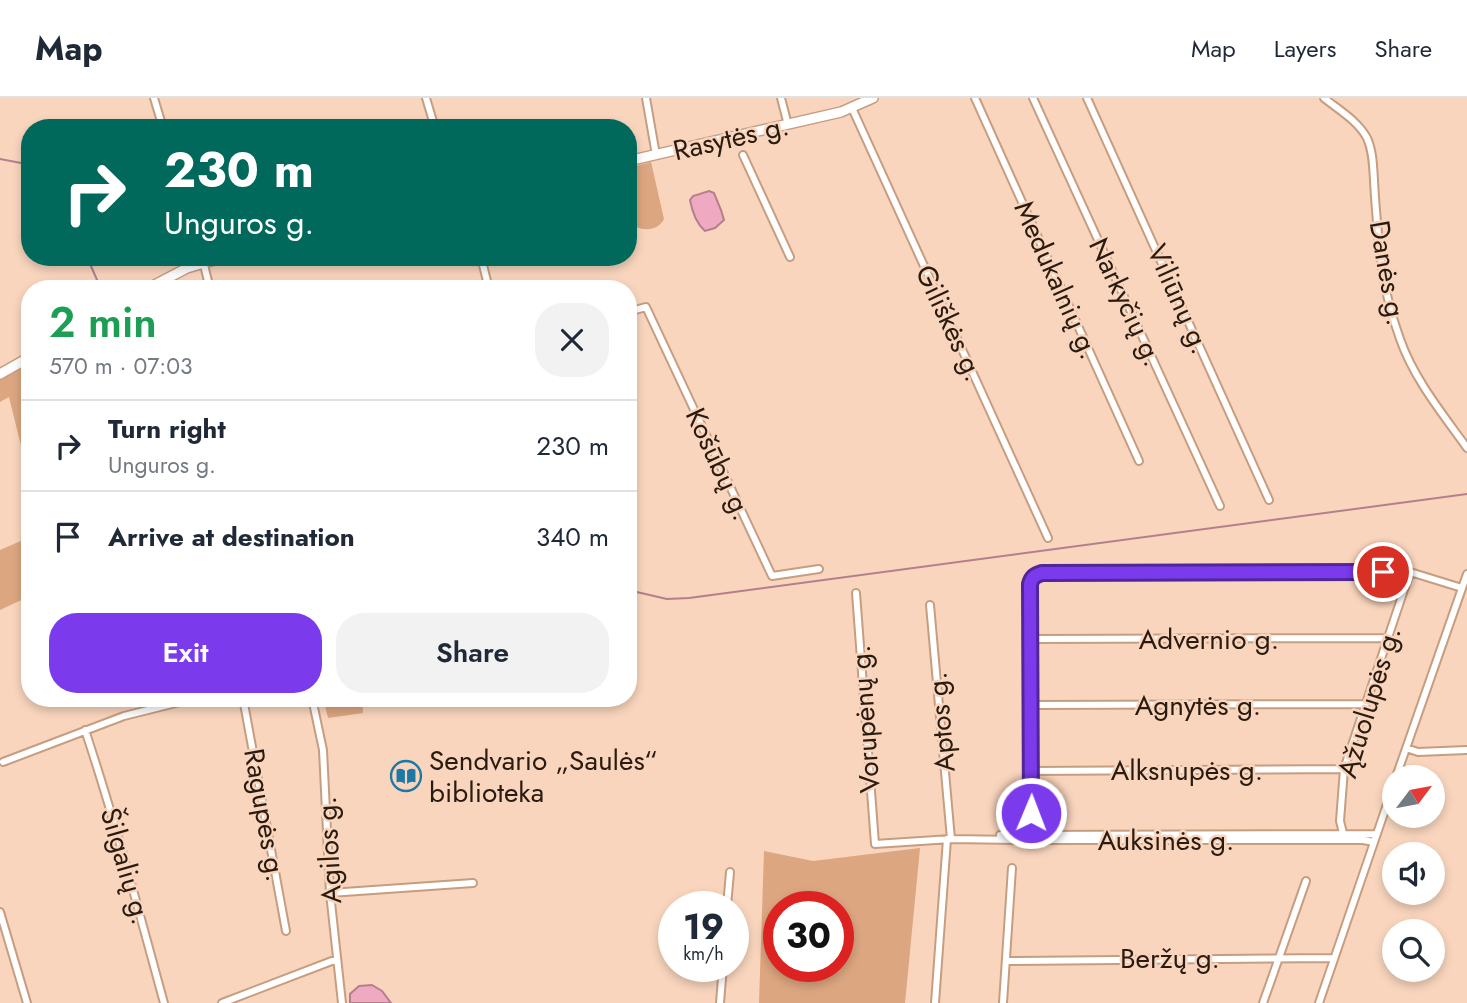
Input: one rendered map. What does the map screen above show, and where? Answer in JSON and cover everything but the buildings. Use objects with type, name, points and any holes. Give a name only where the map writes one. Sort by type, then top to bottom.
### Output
[{"type":"main road","name":"Rasytės g.","points":[[637,159],[788,125],[852,108],[873,98]]},
{"type":"main road","points":[[164,280],[191,266]]},
{"type":"main road","points":[[0,374],[21,362]]},
{"type":"street","points":[[154,98],[160,119]]},
{"type":"street","points":[[426,98],[432,119]]},
{"type":"street","points":[[646,98],[656,155]]},
{"type":"street","points":[[781,98],[788,125]]},
{"type":"street","name":"Medukalnių g.","points":[[975,98],[1139,461]]},
{"type":"street","name":"Narkyčių g.","points":[[1033,98],[1220,506]]},
{"type":"street","name":"Viliūnų g.","points":[[1087,98],[1269,499]]},
{"type":"street","name":"Danės g.","points":[[1324,98],[1361,128],[1367,138],[1372,161],[1383,273],[1399,338],[1420,383],[1467,447]]},
{"type":"street","name":"Giliškės g.","points":[[852,108],[1048,538]]},
{"type":"street","points":[[743,155],[790,257]]},
{"type":"street","name":"Košūbų g.","points":[[637,310],[646,307],[772,576],[820,569]]},
{"type":"street","points":[[1031,835],[1030,584],[1035,575],[1410,572],[1464,585]]},
{"type":"street","name":"Ąžuolupės g.","points":[[1343,833],[1340,821],[1343,769],[1410,572]]},
{"type":"street","points":[[1400,765],[1467,574]]},
{"type":"street","name":"Vorupėnų g.","points":[[856,593],[875,844]]},
{"type":"street","name":"Aptos g.","points":[[930,605],[949,839],[935,1003]]},
{"type":"street","name":"Advernio g.","points":[[1031,639],[1388,638]]},
{"type":"street","name":"Agnytės g.","points":[[1031,705],[1365,704]]},
{"type":"street","points":[[3,761],[136,712],[161,707]]},
{"type":"street","name":"Ragupės g.","points":[[245,707],[286,931]]},
{"type":"street","name":"Agilos g.","points":[[314,707],[323,750],[330,893],[342,1003]]},
{"type":"street","name":"Šilgalių g.","points":[[85,730],[164,1003]]},
{"type":"street","points":[[1406,748],[1418,752],[1467,750]]},
{"type":"street","name":"Alksnupės g.","points":[[1031,771],[1343,769]]},
{"type":"street","points":[[1319,1003],[1382,817]]},
{"type":"street","points":[[1000,835],[1343,833],[1375,838]]},
{"type":"street","name":"Auksinės g.","points":[[875,844],[949,839],[1375,838]]},
{"type":"street","points":[[1003,1003],[1012,867]]},
{"type":"street","points":[[728,891],[730,872]]},
{"type":"street","points":[[1263,1003],[1306,881]]},
{"type":"street","points":[[330,893],[473,883]]},
{"type":"street","points":[[0,912],[27,1003]]},
{"type":"street","name":"Beržų g.","points":[[1006,961],[1334,958]]},
{"type":"street","points":[[222,1003],[337,959]]},
{"type":"street","points":[[720,1003],[722,982]]},
{"type":"shaded area","points":[[651,162],[664,219],[657,227],[637,227],[637,166]]},
{"type":"shaded area","points":[[709,191],[714,193],[724,220],[715,228],[705,231],[695,217],[690,200],[693,196]]},
{"type":"shaded area","points":[[21,366],[21,446],[9,397],[0,402],[0,379]]},
{"type":"shaded area","points":[[21,541],[21,600],[0,610],[0,550]]},
{"type":"shaded area","points":[[325,707],[363,707],[363,713],[328,718]]},
{"type":"shaded area","points":[[920,848],[905,1003],[759,1003],[764,851],[813,861]]},
{"type":"shaded area","points":[[372,985],[382,991],[391,1003],[350,1003],[350,994],[359,986]]},
{"type":"waterway","points":[[0,159],[21,163]]},
{"type":"waterway","points":[[91,266],[97,280]]},
{"type":"waterway","points":[[637,592],[667,599],[689,598],[1467,494]]},
{"type":"place","name":"Sendvario „Saulės“ biblioteka","points":[[406,776]]},
{"type":"route","points":[[1031,813],[1030,584],[1035,575],[1383,572]]}]
